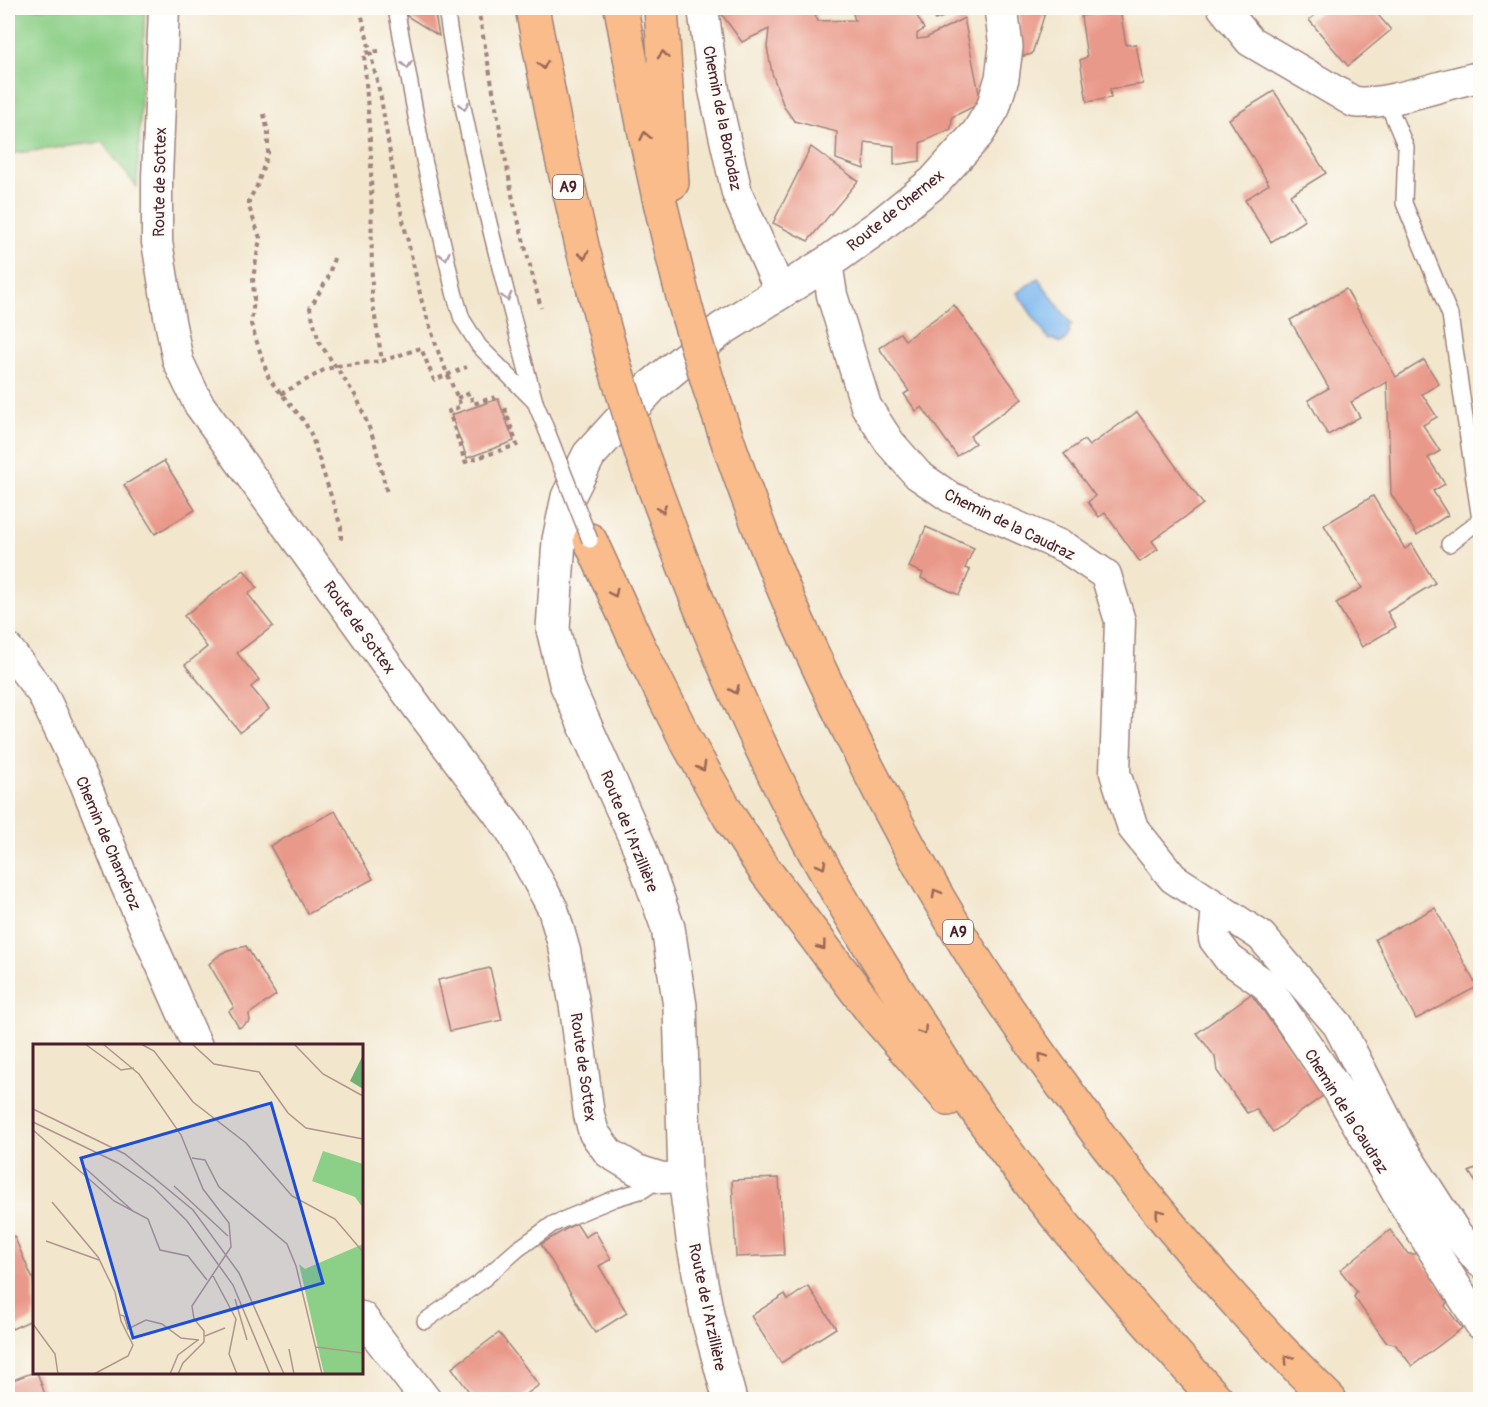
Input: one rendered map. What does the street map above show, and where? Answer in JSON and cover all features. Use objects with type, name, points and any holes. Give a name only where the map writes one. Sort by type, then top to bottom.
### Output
[{"type":"highway","name":"A9","points":[[532,8],[557,136],[583,250],[614,364],[642,454],[677,551],[714,644],[750,724],[829,879],[957,1083],[1032,1186],[1122,1293],[1217,1400]]},
{"type":"highway","name":"A9","points":[[621,8],[635,89],[679,281],[710,389],[757,520],[800,628],[849,733],[961,937],[1026,1036],[1168,1225],[1228,1294],[1330,1400]]},
{"type":"highway","points":[[661,8],[679,281]]},
{"type":"highway","points":[[590,540],[639,647],[686,740],[729,816],[766,872],[874,1014],[959,1112],[1032,1186]]},
{"type":"street","name":"Route de Sottex","points":[[164,8],[157,177],[158,242],[178,362],[198,403],[419,709],[510,829],[553,909],[565,951],[576,1008],[589,1115],[594,1133],[609,1153],[623,1163],[674,1177]]},
{"type":"street","name":"Chemin de la Boriodaz","points":[[703,8],[714,90],[737,193],[781,293]]},
{"type":"street","name":"Route de Chernex","points":[[722,329],[827,263],[878,227],[934,182],[978,133],[993,108],[1002,78],[1006,47],[1002,8]]},
{"type":"street","points":[[1223,8],[1250,41],[1354,102],[1365,104],[1386,100],[1480,77]]},
{"type":"street","name":"Chemin de la Caudraz","points":[[827,263],[832,295],[866,406],[891,443],[918,475],[950,497],[1066,548],[1106,575],[1119,621],[1115,773],[1133,828],[1173,878],[1261,936],[1338,1025],[1399,1144],[1456,1233],[1480,1262]]},
{"type":"street","name":"Route de l'Arzillière","points":[[722,329],[652,386],[589,454],[568,497],[559,540],[553,629],[566,683],[639,846],[668,928],[680,1006],[674,1177],[694,1246],[718,1362],[730,1400]]},
{"type":"street","name":"Chemin de Chaméroz","points":[[8,649],[42,693],[80,773],[125,883],[196,1044]]},
{"type":"street","name":"Chemin de la Caudraz","points":[[1217,907],[1214,939],[1229,959],[1266,985],[1339,1092],[1400,1198],[1480,1324]]},
{"type":"street","points":[[363,1318],[426,1400]]},
{"type":"lane","points":[[396,8],[424,160],[462,319],[469,332],[490,358],[535,402]]},
{"type":"lane","points":[[446,8],[472,150],[535,402],[590,540]]},
{"type":"lane","points":[[1386,100],[1406,147],[1404,203],[1450,315],[1480,520],[1449,544]]},
{"type":"lane","points":[[425,1321],[479,1283],[518,1249],[553,1224],[674,1177]]},
{"type":"path","points":[[360,8],[371,52],[396,190],[420,291],[439,354],[461,406],[449,411],[465,462],[517,445],[500,396],[473,404],[470,393],[458,398]]},
{"type":"path","points":[[478,8],[513,200],[541,308]]},
{"type":"path","points":[[382,361],[372,298],[371,155],[364,53],[403,47]]},
{"type":"path","points":[[264,114],[268,133],[268,153],[257,186],[249,200],[249,207],[260,238],[253,278],[254,300],[251,324],[269,379],[304,421],[311,434],[341,527],[341,538],[338,543],[316,565]]},
{"type":"path","points":[[334,258],[328,278],[310,308],[319,342],[357,398],[370,429],[387,493]]},
{"type":"path","points":[[281,394],[324,370],[336,366],[382,361],[421,348],[434,380],[490,358]]},
{"type":"green space","points":[[8,8],[145,8],[137,187],[102,142],[8,154]]},
{"type":"water","points":[[1038,278],[1072,325],[1068,328],[1070,332],[1065,341],[1061,343],[1053,339],[1049,340],[1017,293]]},
{"type":"building","points":[[406,8],[434,8],[439,36],[407,16]]},
{"type":"building","points":[[717,8],[828,8],[815,15],[818,21],[855,20],[851,8],[913,8],[924,29],[917,34],[917,39],[926,38],[964,18],[981,103],[952,117],[951,129],[920,143],[920,161],[894,165],[894,146],[865,142],[864,169],[836,159],[837,132],[794,121],[784,107],[772,73],[767,47],[769,29],[742,42]]},
{"type":"building","points":[[929,8],[968,8],[935,20]]},
{"type":"building","points":[[1018,8],[1044,8],[1045,13],[1032,54],[1023,56]]},
{"type":"building","points":[[1324,8],[1372,8],[1391,30],[1348,66],[1309,20]]},
{"type":"building","points":[[1120,10],[1126,45],[1136,44],[1143,84],[1110,89],[1111,98],[1087,102],[1080,60],[1087,57],[1081,16]]},
{"type":"building","points":[[1274,91],[1326,173],[1290,195],[1305,220],[1271,242],[1245,200],[1269,184],[1229,119]]},
{"type":"building","points":[[811,147],[858,181],[808,241],[773,223]]},
{"type":"building","points":[[1346,289],[1396,377],[1424,360],[1439,384],[1422,394],[1437,417],[1423,425],[1440,451],[1428,458],[1445,484],[1433,491],[1448,515],[1417,535],[1391,494],[1387,382],[1351,402],[1360,417],[1328,435],[1308,400],[1329,388],[1290,320]]},
{"type":"building","points":[[954,305],[1022,399],[970,436],[975,443],[957,456],[922,407],[916,411],[904,394],[909,391],[879,348],[900,333],[905,340]]},
{"type":"building","points":[[498,399],[514,441],[467,458],[451,415]]},
{"type":"building","points":[[1137,412],[1203,504],[1152,541],[1158,549],[1140,562],[1105,513],[1099,517],[1088,502],[1095,496],[1064,454],[1084,440],[1089,446]]},
{"type":"building","points":[[164,461],[195,510],[155,534],[124,485]]},
{"type":"building","points":[[1373,496],[1405,549],[1412,544],[1435,583],[1387,612],[1396,627],[1362,647],[1336,603],[1362,588],[1324,525]]},
{"type":"building","points":[[926,527],[974,548],[965,568],[970,570],[959,595],[921,578],[923,573],[909,567]]},
{"type":"building","points":[[244,570],[257,587],[248,594],[273,626],[237,653],[259,680],[251,687],[269,709],[240,732],[185,665],[207,647],[184,616]]},
{"type":"building","points":[[335,811],[373,879],[308,914],[270,846]]},
{"type":"building","points":[[1435,908],[1477,987],[1416,1019],[1375,939]]},
{"type":"building","points":[[246,946],[276,995],[249,1014],[250,1021],[239,1028],[229,1011],[234,1007],[209,964],[222,953]]},
{"type":"building","points":[[490,968],[502,1020],[450,1031],[438,980]]},
{"type":"building","points":[[1251,994],[1324,1095],[1273,1132],[1256,1109],[1247,1113],[1217,1071],[1215,1057],[1197,1033]]},
{"type":"building","points":[[1480,1165],[1480,1189],[1469,1172]]},
{"type":"building","points":[[779,1178],[784,1255],[736,1257],[732,1180]]},
{"type":"building","points":[[576,1223],[585,1237],[595,1231],[611,1259],[599,1266],[627,1313],[595,1333],[541,1244]]},
{"type":"building","points":[[1390,1230],[1408,1254],[1417,1254],[1449,1297],[1445,1306],[1462,1328],[1412,1366],[1395,1344],[1386,1342],[1354,1297],[1357,1292],[1340,1270]]},
{"type":"building","points":[[14,1236],[33,1280],[33,1319],[12,1329],[8,1320],[8,1239]]},
{"type":"building","points":[[808,1286],[836,1328],[781,1363],[751,1316],[785,1294],[788,1300]]},
{"type":"building","points":[[499,1333],[539,1385],[521,1398],[522,1400],[475,1400],[452,1368]]},
{"type":"building","points":[[33,1372],[38,1374],[47,1400],[8,1400],[8,1382]]}]
